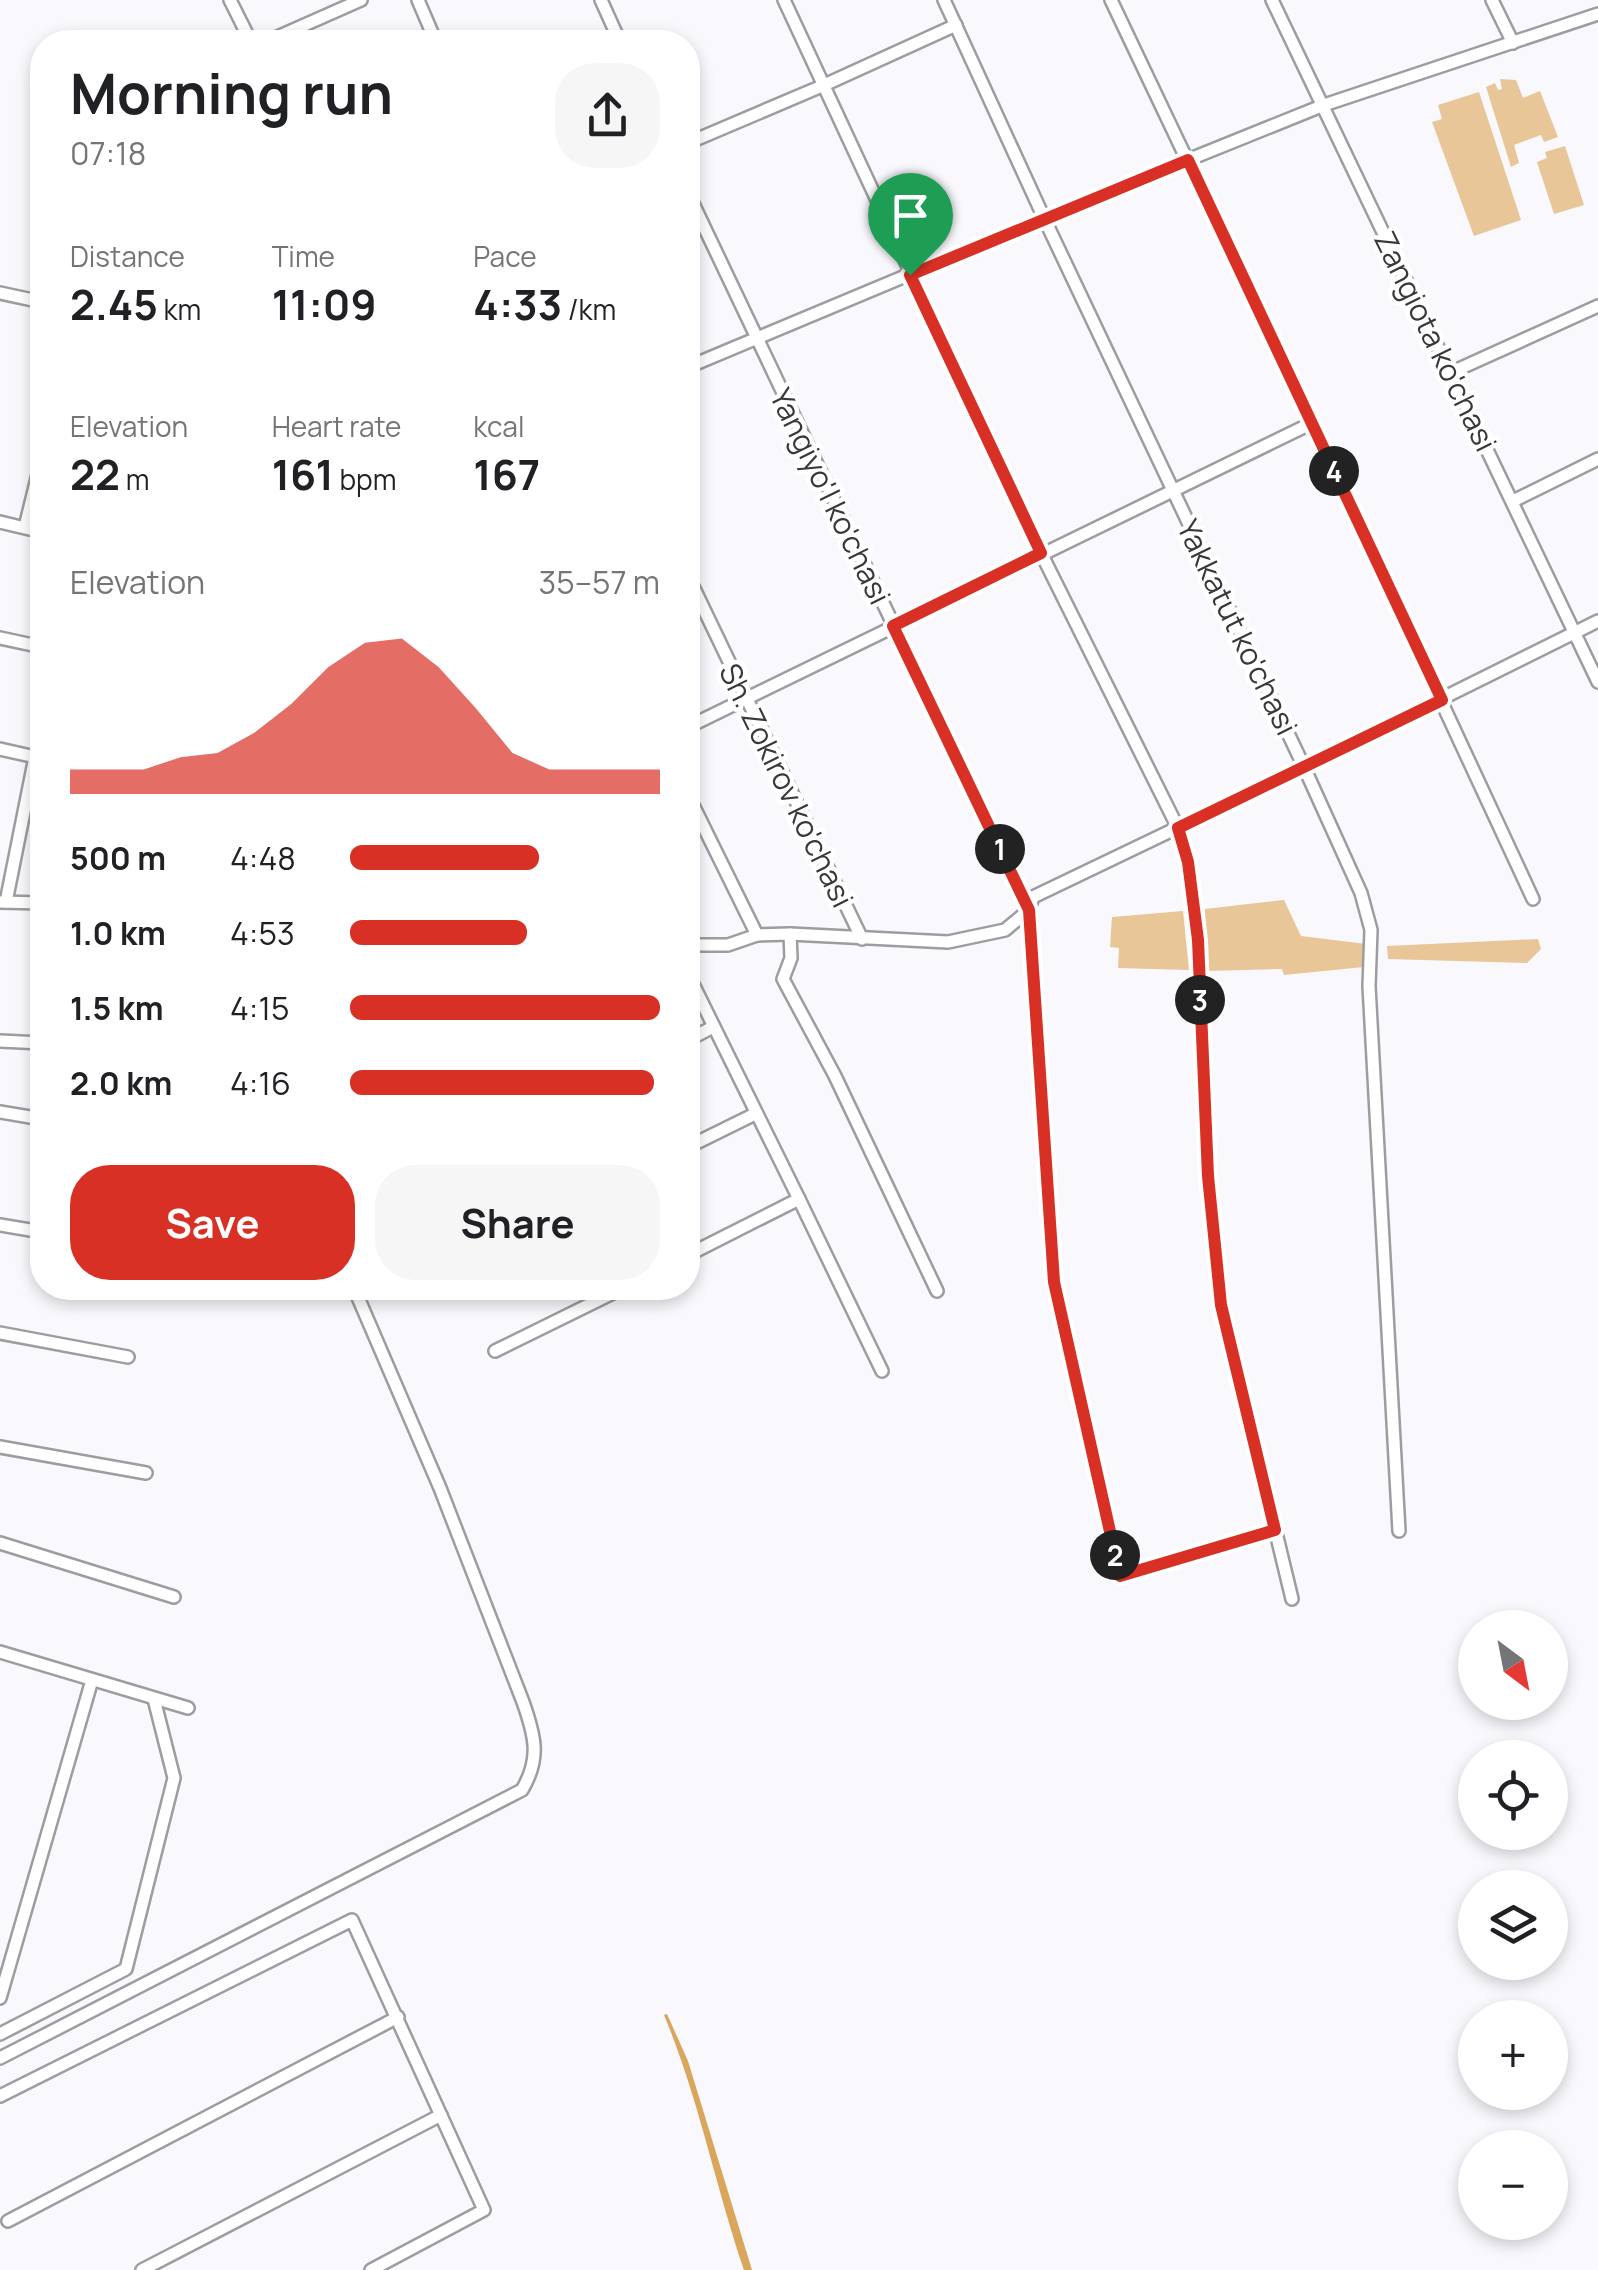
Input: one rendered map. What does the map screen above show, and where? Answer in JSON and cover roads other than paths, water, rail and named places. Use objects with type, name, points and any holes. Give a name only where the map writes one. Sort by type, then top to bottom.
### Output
[{"type":"street","points":[[230,0],[245,30]]},
{"type":"street","points":[[293,30],[361,0]]},
{"type":"street","points":[[418,0],[431,30]]},
{"type":"street","points":[[601,0],[615,30]]},
{"type":"street","points":[[784,0],[1041,553],[1178,828],[1188,862],[1198,940],[1208,1176],[1221,1305],[1292,1599]]},
{"type":"street","name":"Yakkatut ko'chasi","points":[[944,0],[1361,892],[1371,930],[1369,986],[1399,1531]]},
{"type":"street","points":[[1110,0],[1533,898]]},
{"type":"street","name":"Zangiota ko'chasi","points":[[1272,0],[1598,682]]},
{"type":"street","points":[[1492,0],[1513,43]]},
{"type":"street","points":[[700,362],[1324,105],[1598,14]]},
{"type":"street","points":[[700,138],[956,25]]},
{"type":"street","name":"Yangiyo'l ko'chasi","points":[[700,219],[1029,910],[1054,1282],[1120,1576],[1275,1530]]},
{"type":"street","points":[[0,293],[30,299]]},
{"type":"street","points":[[1450,373],[1598,306]]},
{"type":"street","points":[[700,720],[1312,423]]},
{"type":"street","points":[[1513,501],[1598,459]]},
{"type":"street","points":[[25,527],[30,507]]},
{"type":"street","points":[[0,522],[30,528]]},
{"type":"street","name":"Sh. Zokirov ko'chasi","points":[[700,602],[862,939]]},
{"type":"street","name":"Sh. Zokirov ko'chasi","points":[[700,945],[728,945],[757,935],[790,934],[948,942],[1005,930],[1029,910],[1033,898],[1598,620]]},
{"type":"street","points":[[0,638],[30,645]]},
{"type":"street","points":[[0,748],[30,755]]},
{"type":"street","points":[[30,793],[3,902],[30,903]]},
{"type":"street","points":[[700,819],[757,935]]},
{"type":"street","points":[[790,934],[791,958],[783,979],[835,1076],[937,1291]]},
{"type":"street","points":[[700,999],[882,1371]]},
{"type":"street","points":[[700,1034],[713,1027]]},
{"type":"street","points":[[0,1041],[30,1042]]},
{"type":"street","points":[[0,1112],[30,1117]]},
{"type":"street","points":[[700,1141],[755,1114]]},
{"type":"street","points":[[700,1249],[799,1199]]},
{"type":"street","points":[[0,1224],[30,1230]]},
{"type":"street","points":[[0,2058],[522,1790],[533,1772],[532,1728],[523,1702],[440,1488],[359,1300]]},
{"type":"street","points":[[496,1352],[599,1300]]},
{"type":"street","points":[[0,1333],[128,1358]]},
{"type":"street","points":[[0,1447],[146,1472]]},
{"type":"street","points":[[0,1543],[174,1597]]},
{"type":"street","points":[[0,1652],[188,1708]]},
{"type":"street","points":[[0,1998],[92,1680]]},
{"type":"street","points":[[0,2034],[126,1970],[174,1778],[154,1699]]},
{"type":"street","points":[[0,2096],[352,1920],[484,2210],[371,2270]]},
{"type":"street","points":[[8,2221],[398,2017]]},
{"type":"street","points":[[142,2270],[441,2114]]}]
